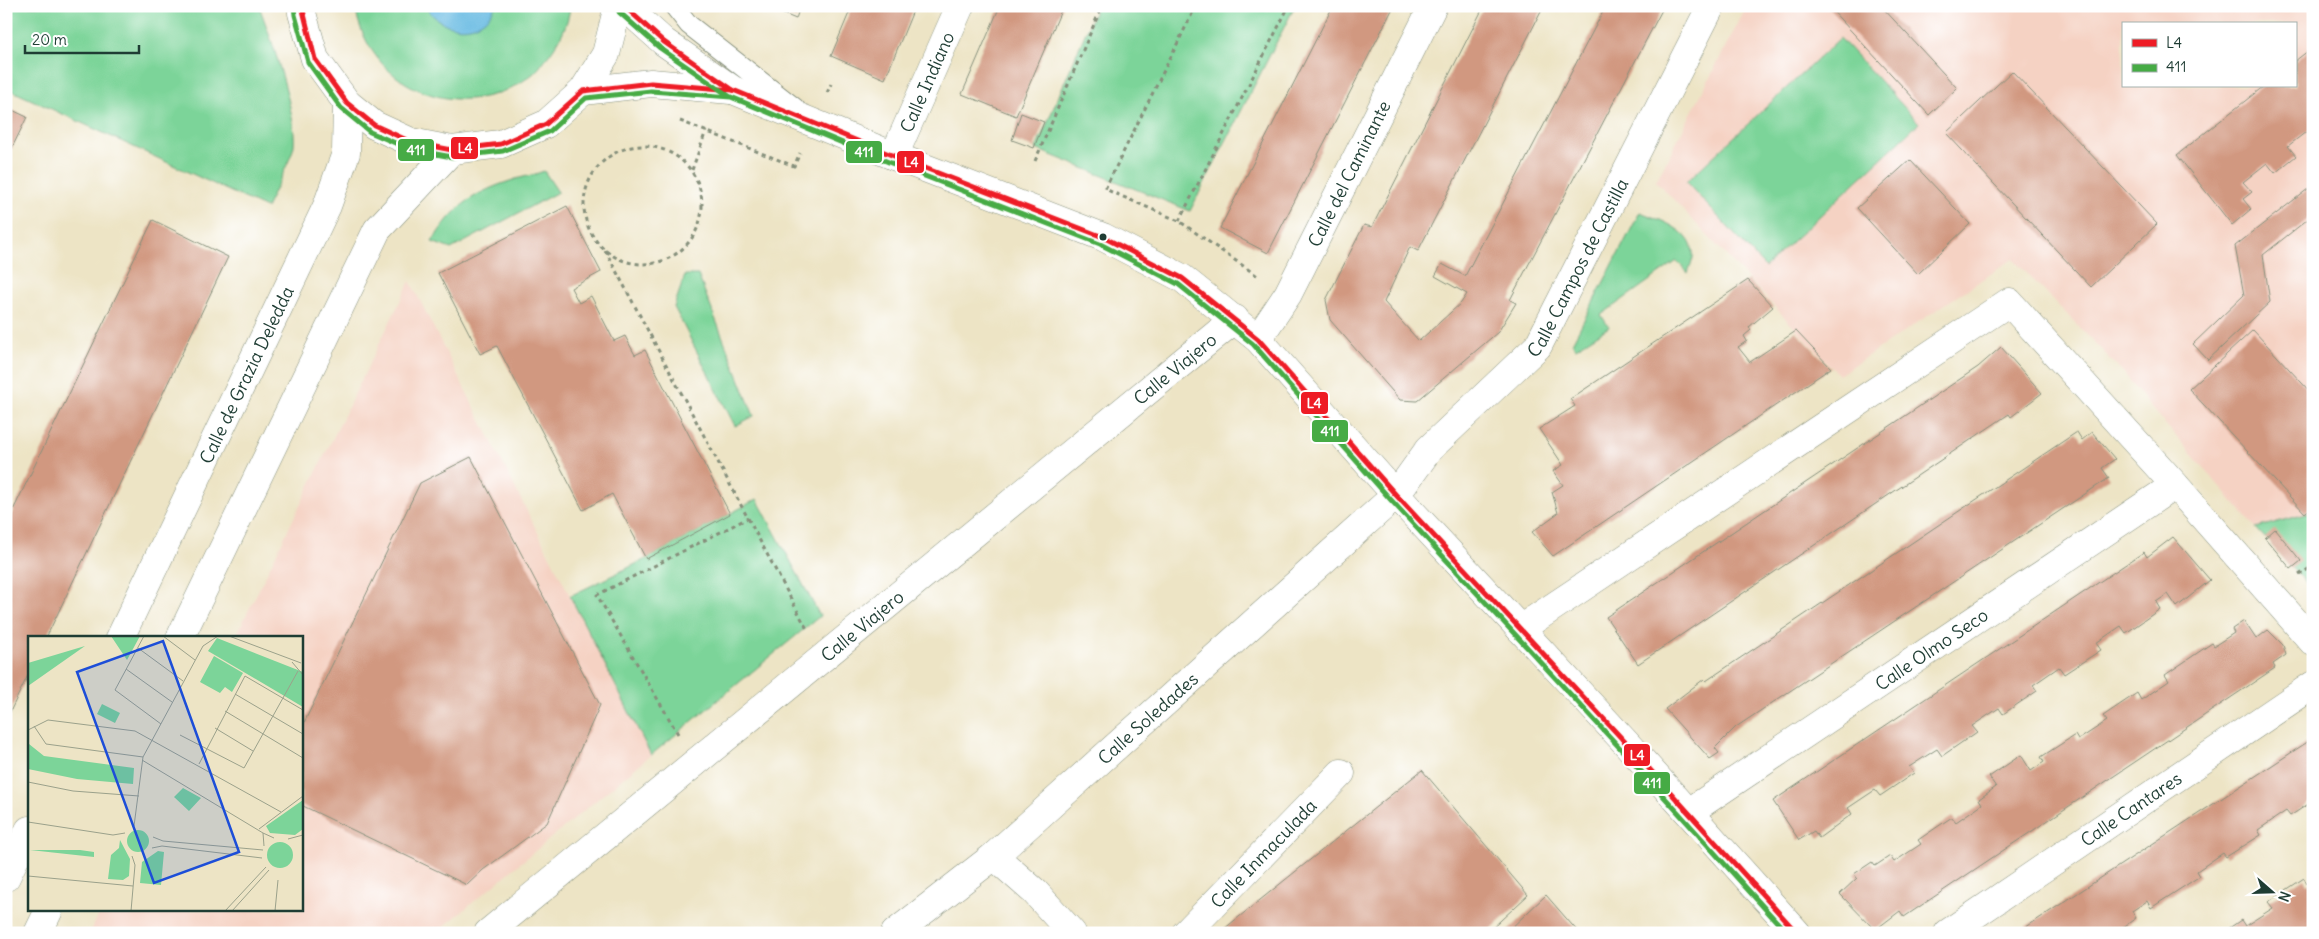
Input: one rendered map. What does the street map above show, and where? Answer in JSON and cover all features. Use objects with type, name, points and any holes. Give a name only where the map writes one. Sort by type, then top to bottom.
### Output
[{"type":"street","points":[[302,6],[302,14],[316,59],[347,103],[374,125],[411,142],[452,150],[501,144],[546,124],[583,91],[606,54],[618,6]]},
{"type":"street","points":[[624,6],[664,42],[734,90],[894,156],[1103,237],[1182,278],[1235,319],[1258,338],[1396,495],[1689,812],[1797,933]]},
{"type":"street","name":"Calle Indiano","points":[[894,156],[960,6]]},
{"type":"street","name":"Calle del Caminante","points":[[1258,338],[1288,294],[1433,6]]},
{"type":"street","name":"Calle Campos de Castilla","points":[[1396,495],[1428,449],[1538,346],[1711,6]]},
{"type":"street","points":[[583,91],[651,83],[734,90]]},
{"type":"street","name":"Calle de Grazia Deledda","points":[[121,636],[327,206],[346,153],[347,103]]},
{"type":"street","points":[[181,636],[377,230],[452,150]]},
{"type":"street","points":[[1520,628],[2009,302],[2175,485],[2313,642]]},
{"type":"street","name":"Calle Viajero","points":[[488,933],[1235,319]]},
{"type":"street","name":"Calle Olmo Seco","points":[[1689,812],[2175,485]]},
{"type":"street","name":"Calle Soledades","points":[[895,933],[994,856],[1396,495]]},
{"type":"street","name":"Calle Cantares","points":[[1948,933],[2313,686]]},
{"type":"street","name":"Calle Inmaculada","points":[[1186,933],[1341,773]]},
{"type":"street","points":[[6,876],[28,832]]},
{"type":"street","points":[[994,856],[1035,892],[1072,933]]},
{"type":"street","points":[[38,933],[48,912]]},
{"type":"lane","points":[[674,6],[689,25],[814,123]]},
{"type":"path","points":[[1035,161],[1102,6]]},
{"type":"path","points":[[1196,6],[1105,189],[1179,221],[1264,280],[1272,280],[1288,294]]},
{"type":"path","points":[[1179,221],[1289,6]]},
{"type":"path","points":[[675,119],[794,166],[831,84]]},
{"type":"path","points":[[692,170],[706,131]]},
{"type":"path","points":[[604,250],[625,262],[650,264],[674,256],[692,239],[702,216],[701,191],[692,170],[677,155],[656,146],[635,145],[614,153],[597,167],[586,188],[584,210],[590,232],[604,250],[822,658]]},
{"type":"path","points":[[682,740],[597,595],[748,518]]},
{"type":"path","points":[[2293,579],[2313,566]]},
{"type":"shaded area","points":[[1747,6],[2313,6],[2313,512],[2256,528],[2145,401],[2124,373],[2013,259],[1839,375],[1656,181]]},
{"type":"shaded area","points":[[410,281],[651,755],[436,933],[90,933],[100,912],[302,912],[302,636],[236,636]]},
{"type":"green space","points":[[6,6],[259,6],[282,76],[294,131],[293,150],[266,208],[6,88]]},
{"type":"green space","points":[[355,6],[570,6],[566,26],[560,38],[534,73],[508,89],[480,98],[452,99],[425,92],[400,79],[379,60],[364,36]]},
{"type":"green space","points":[[1097,6],[1295,6],[1190,211],[1036,149]]},
{"type":"green space","points":[[1840,38],[1919,123],[1765,267],[1686,182]]},
{"type":"green space","points":[[544,171],[558,192],[451,249],[432,242],[447,220],[473,198],[512,180]]},
{"type":"green space","points":[[1640,212],[1675,228],[1689,241],[1693,258],[1688,273],[1677,261],[1601,315],[1609,327],[1576,348],[1572,343]]},
{"type":"green space","points":[[685,275],[698,275],[754,416],[735,426],[674,307]]},
{"type":"green space","points":[[757,499],[820,616],[651,755],[570,596],[646,559]]},
{"type":"green space","points":[[2313,512],[2313,590],[2256,528]]},
{"type":"water","points":[[426,6],[495,6],[489,16],[481,23],[461,28],[441,22],[432,15]]},
{"type":"building","points":[[764,6],[800,6],[796,19]]},
{"type":"building","points":[[852,6],[915,6],[885,79],[831,56]]},
{"type":"building","points":[[1000,6],[1063,6],[1016,116],[962,94]]},
{"type":"building","points":[[1333,6],[1394,6],[1268,253],[1220,228]]},
{"type":"building","points":[[1484,6],[1544,6],[1418,251],[1410,247],[1384,302],[1419,341],[1461,303],[1467,294],[1435,276],[1442,264],[1465,276],[1606,6],[1664,6],[1510,300],[1516,303],[1498,332],[1417,401],[1400,400],[1330,320],[1326,300],[1364,225],[1372,227]]},
{"type":"building","points":[[1828,6],[1881,6],[1957,88],[1929,115]]},
{"type":"building","points":[[2313,47],[2313,131],[2311,128],[2288,146],[2296,156],[2275,173],[2267,163],[2243,182],[2252,192],[2243,199],[2251,209],[2232,225],[2177,155],[2261,88],[2296,88],[2296,60]]},
{"type":"building","points":[[2012,71],[2157,224],[2091,287],[1946,133]]},
{"type":"building","points":[[6,107],[27,117],[6,160]]},
{"type":"building","points":[[1021,113],[1044,122],[1034,148],[1012,140]]},
{"type":"building","points":[[1910,160],[1970,224],[1918,274],[1857,208]]},
{"type":"building","points":[[2313,185],[2313,215],[2263,255],[2270,302],[2208,360],[2193,344],[2244,295],[2235,246]]},
{"type":"building","points":[[567,206],[601,272],[571,288],[579,303],[591,296],[614,341],[625,336],[635,355],[645,350],[730,514],[646,559],[612,494],[583,510],[497,346],[480,354],[438,273]]},
{"type":"building","points":[[153,220],[228,257],[47,636],[28,636],[28,675],[6,720],[6,525]]},
{"type":"building","points":[[1748,280],[1773,307],[1749,327],[1751,330],[1744,336],[1747,341],[1738,347],[1750,362],[1796,331],[1831,368],[1553,556],[1532,532],[1558,513],[1552,492],[1563,485],[1553,471],[1563,465],[1539,429],[1575,406],[1570,399]]},
{"type":"building","points":[[2253,330],[2313,395],[2313,506],[2305,513],[2189,389]]},
{"type":"building","points":[[2001,347],[2042,393],[2011,417],[2009,414],[1638,664],[1606,617],[1978,367]]},
{"type":"building","points":[[2077,432],[2082,440],[2092,432],[2115,459],[2102,468],[2109,478],[1736,727],[1715,748],[1719,753],[1710,759],[1665,709],[1704,679],[1706,681]]},
{"type":"building","points":[[471,457],[600,705],[547,823],[483,870],[467,885],[302,805],[302,727],[420,483]]},
{"type":"building","points":[[2275,529],[2301,561],[2291,569],[2265,538]]},
{"type":"building","points":[[2173,537],[2210,580],[2177,607],[2168,594],[2156,602],[2160,609],[2126,633],[2121,626],[2096,643],[2101,650],[2064,674],[2059,667],[2033,685],[2037,691],[2003,714],[1999,708],[1972,726],[1977,732],[1942,756],[1937,749],[1909,767],[1914,773],[1880,796],[1875,790],[1848,808],[1852,814],[1819,838],[1814,831],[1799,840],[1773,801],[2144,552],[2147,557]]},
{"type":"building","points":[[2244,621],[2256,639],[2268,630],[2283,645],[2286,655],[2273,664],[2275,668],[1904,917],[1900,911],[1875,930],[1840,894],[1857,878],[1854,874],[1872,862],[1875,866],[1890,856],[1894,862],[1921,844],[1918,840],[1952,817],[1956,822],[1982,804],[1979,799],[1996,787],[1989,777],[2021,755],[2031,771],[2044,762],[2041,757],[2075,735],[2078,740],[2107,721],[2103,716],[2137,693],[2141,700],[2169,681],[2165,675],[2212,643],[2214,646],[2234,633],[2232,629]]},
{"type":"building","points":[[2309,741],[2313,745],[2313,801],[2290,816],[2286,811],[2258,830],[2261,835],[2226,857],[2223,853],[2197,871],[2200,876],[2151,908],[2147,901],[2132,911],[2136,918],[2115,933],[2017,933]]},
{"type":"building","points":[[1422,770],[1528,895],[1487,933],[1219,933]]},
{"type":"building","points":[[2304,878],[2307,884],[2313,881],[2313,933],[2222,933],[2241,920],[2245,926],[2273,908],[2268,902]]},
{"type":"building","points":[[1546,895],[1579,933],[1506,933]]},
{"type":"transit line","name":"411","points":[[294,6],[308,62],[341,108],[370,132],[409,149],[452,157],[503,151],[550,131],[586,98],[651,91],[731,97],[891,163],[1100,244],[1178,284],[1253,344],[1391,500],[1620,748],[1787,933]]},
{"type":"transit line","name":"L4","points":[[302,6],[315,59],[347,103],[374,125],[411,142],[452,150],[501,144],[546,124],[583,91],[651,83],[733,90],[894,156],[1103,237],[1182,278],[1258,339],[1396,495],[1626,743],[1797,933]]},
{"type":"transit line","name":"L4","points":[[624,6],[664,42],[733,90]]},
{"type":"transit line","name":"411","points":[[619,12],[660,48],[729,96]]}]
